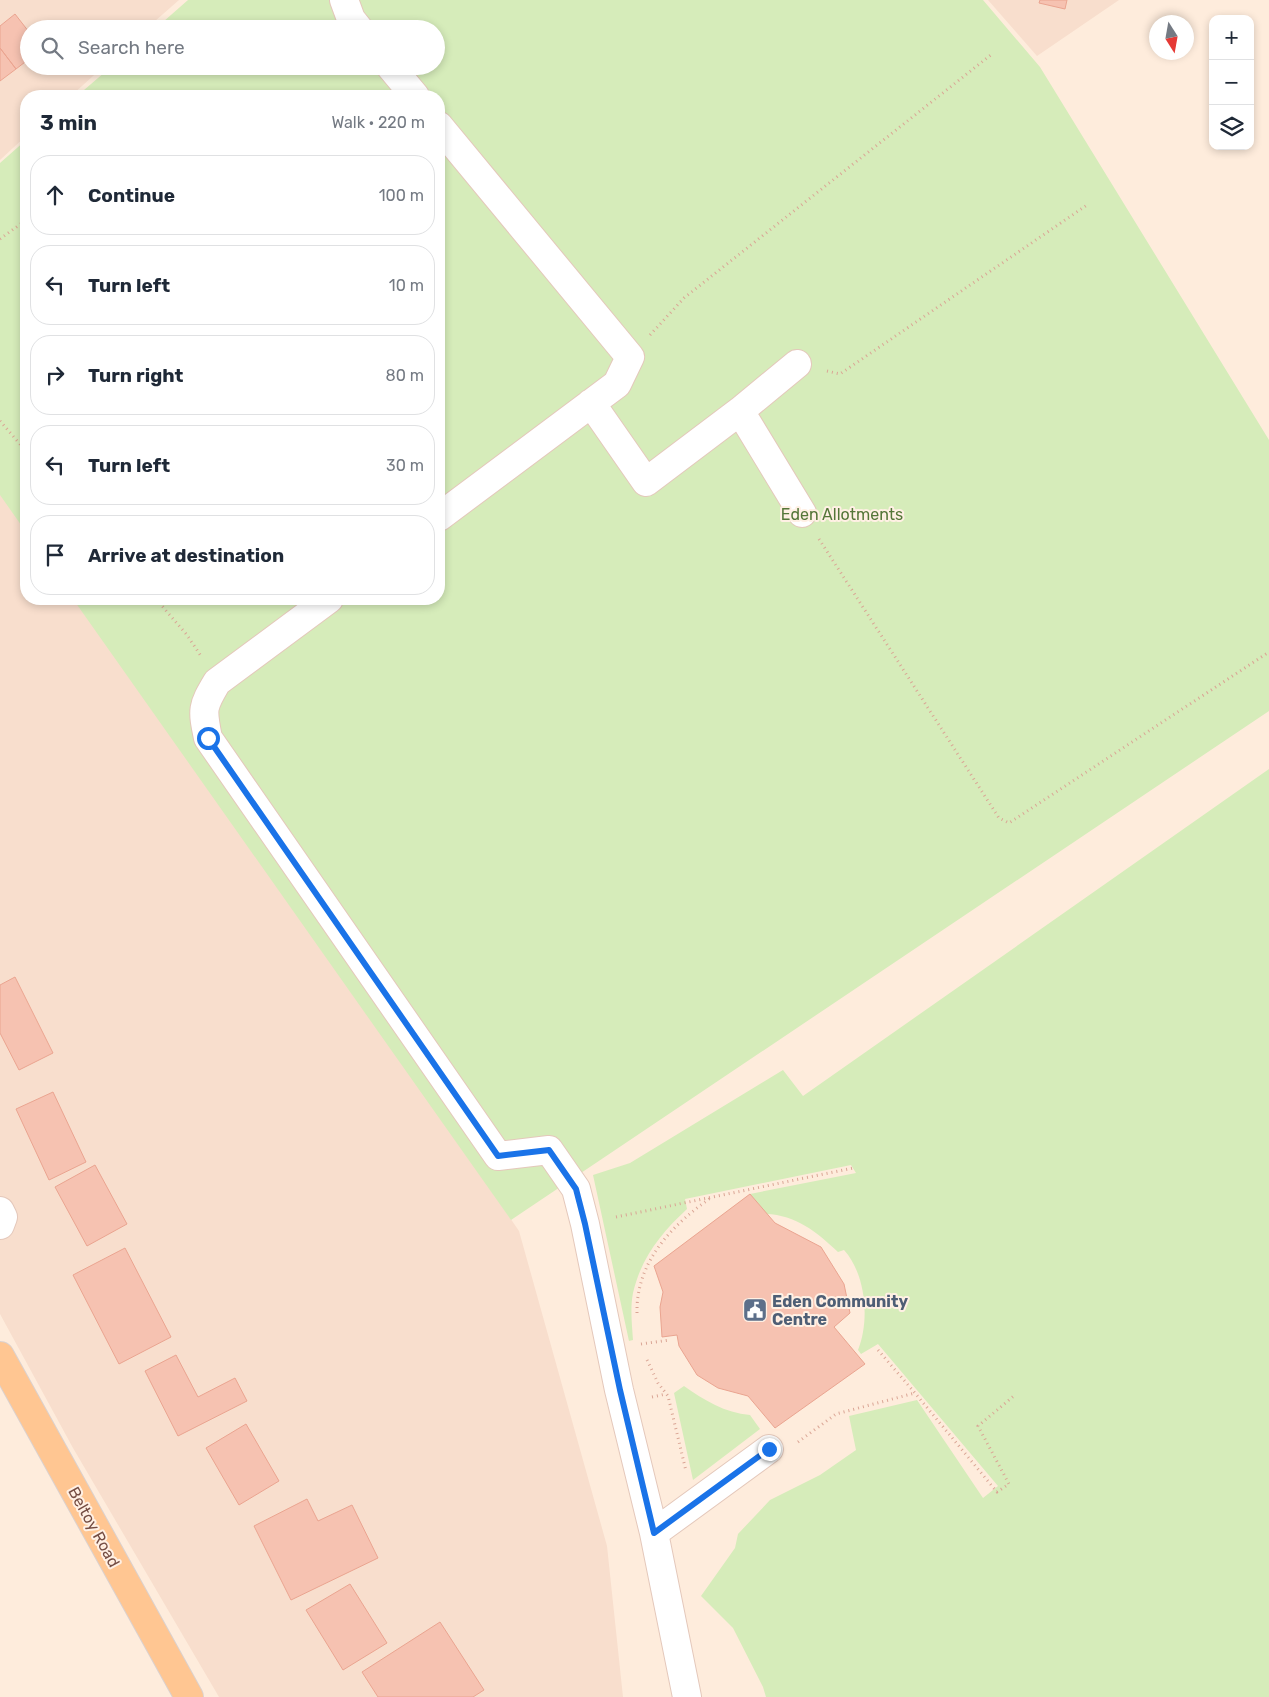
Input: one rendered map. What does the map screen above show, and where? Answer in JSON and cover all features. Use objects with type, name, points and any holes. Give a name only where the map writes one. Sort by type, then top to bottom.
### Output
[{"type":"main road","name":"Beltoy Road","points":[[0,1356],[185,1695]]},
{"type":"street","points":[[344,0],[352,20]]},
{"type":"street","points":[[397,75],[409,90]]},
{"type":"street","points":[[445,133],[630,357],[617,384],[445,512]]},
{"type":"street","points":[[591,403],[646,482],[797,364]]},
{"type":"street","points":[[740,410],[802,513]]},
{"type":"street","points":[[321,605],[217,682],[208,697],[203,713],[208,738],[498,1156],[549,1150],[576,1189],[620,1390],[654,1533],[687,1697]]},
{"type":"street","points":[[0,1211],[3,1216],[0,1225]]},
{"type":"street","points":[[654,1533],[769,1449]]},
{"type":"path","points":[[630,357],[684,298],[992,54]]},
{"type":"path","points":[[797,364],[840,374],[1087,205]]},
{"type":"path","points":[[0,239],[20,224]]},
{"type":"path","points":[[0,421],[20,444]]},
{"type":"path","points":[[802,513],[999,818],[1010,823],[1269,652]]},
{"type":"path","points":[[161,605],[188,635],[217,682]]},
{"type":"path","points":[[585,1224],[853,1168]]},
{"type":"path","points":[[637,1317],[643,1277],[651,1258],[662,1240],[688,1214],[712,1197]]},
{"type":"path","points":[[640,1338],[641,1344],[670,1340]]},
{"type":"path","points":[[878,1350],[996,1492],[1009,1484],[978,1426],[1015,1395]]},
{"type":"path","points":[[644,1354],[658,1384],[668,1396],[688,1480]]},
{"type":"path","points":[[769,1449],[795,1444],[836,1414],[915,1393]]},
{"type":"shaded area","points":[[0,0],[179,0],[156,20],[20,20],[20,75],[94,75],[78,90],[20,90],[20,142],[0,160]]},
{"type":"shaded area","points":[[988,0],[1119,0],[1037,56]]},
{"type":"shaded area","points":[[0,489],[20,517],[20,605],[83,605],[139,681],[519,1231],[607,1546],[623,1697],[219,1697],[73,1448],[0,1314]]},
{"type":"green space","name":"Eden Allotments","points":[[188,0],[983,0],[1040,67],[1269,440],[1269,711],[511,1220],[77,605],[445,605],[445,90],[84,90],[102,75],[445,75],[445,20],[165,20]]},
{"type":"green space","points":[[20,145],[20,523],[0,495],[0,163]]},
{"type":"green space","points":[[1269,769],[1269,1697],[766,1697],[763,1687],[733,1628],[701,1596],[735,1548],[738,1534],[770,1500],[820,1475],[856,1450],[849,1416],[917,1400],[983,1498],[998,1486],[878,1344],[861,1354],[858,1350],[864,1326],[864,1298],[857,1272],[844,1250],[838,1252],[814,1231],[796,1221],[777,1215],[766,1214],[750,1194],[856,1173],[851,1165],[685,1199],[687,1209],[653,1247],[641,1268],[632,1299],[633,1340],[629,1341],[593,1175],[630,1163],[783,1070],[803,1096]]},
{"type":"green space","points":[[684,1386],[715,1405],[732,1412],[750,1415],[760,1429],[693,1480],[674,1393]]},
{"type":"building","points":[[1040,0],[1067,0],[1065,9],[1039,3]]},
{"type":"building","points":[[15,14],[20,20],[20,66],[16,69],[0,48],[0,26]]},
{"type":"building","points":[[0,48],[16,69],[0,81]]},
{"type":"building","points":[[15,977],[53,1053],[19,1070],[0,1033],[0,985]]},
{"type":"building","points":[[53,1092],[86,1162],[49,1180],[16,1109]]},
{"type":"building","points":[[95,1165],[127,1224],[87,1246],[55,1187]]},
{"type":"building","name":"Eden Community Centre","points":[[750,1194],[775,1223],[821,1247],[844,1284],[850,1313],[834,1327],[865,1364],[775,1428],[748,1396],[718,1388],[697,1375],[679,1346],[677,1335],[662,1337],[660,1307],[663,1292],[654,1266]]},
{"type":"building","points":[[125,1248],[171,1337],[119,1364],[73,1275]]},
{"type":"building","points":[[176,1355],[198,1397],[235,1378],[247,1401],[178,1436],[145,1371]]},
{"type":"building","points":[[246,1424],[279,1481],[239,1505],[206,1448]]},
{"type":"building","points":[[307,1499],[318,1521],[352,1505],[378,1558],[291,1600],[254,1526]]},
{"type":"building","points":[[350,1584],[387,1643],[343,1670],[306,1610]]},
{"type":"building","points":[[440,1622],[484,1690],[473,1697],[378,1697],[362,1672]]},
{"type":"place","name":"Eden Community Centre","points":[[755,1310]]},
{"type":"route","points":[[208,738],[498,1156],[549,1150],[576,1189],[620,1390],[654,1533],[769,1449]]}]
